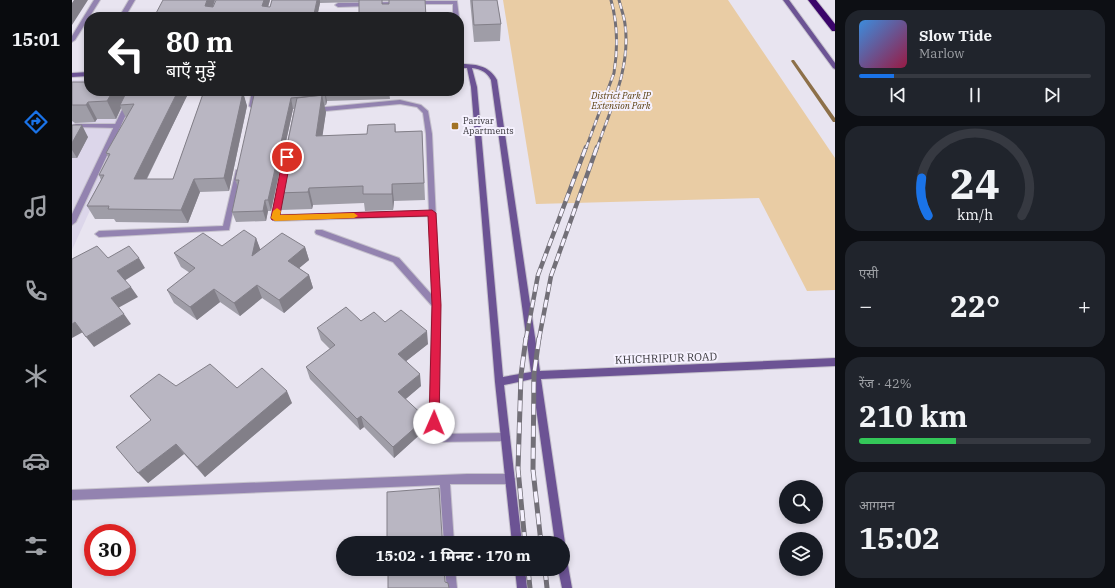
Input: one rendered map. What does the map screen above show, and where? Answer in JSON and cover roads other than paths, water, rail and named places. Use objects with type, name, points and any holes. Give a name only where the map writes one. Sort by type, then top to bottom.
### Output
[{"type":"highway","points":[[812,0],[835,29]]},
{"type":"street","points":[[90,12],[97,0]]},
{"type":"street","points":[[125,12],[132,0]]},
{"type":"street","points":[[786,0],[835,67]]},
{"type":"street","points":[[410,4],[455,2],[456,12]]},
{"type":"street","points":[[387,4],[387,10]]},
{"type":"street","points":[[338,5],[402,4]]},
{"type":"street","points":[[72,40],[84,21]]},
{"type":"street","points":[[464,66],[487,70],[491,73],[494,80],[559,536]]},
{"type":"street","points":[[469,66],[474,87],[499,382],[516,536]]},
{"type":"street","points":[[72,74],[84,74]]},
{"type":"street","points":[[72,222],[132,96]]},
{"type":"street","points":[[250,114],[254,96]]},
{"type":"street","points":[[310,110],[400,102],[419,106],[426,112],[429,134],[436,305],[434,438],[505,437]]},
{"type":"street","points":[[76,126],[118,126]]},
{"type":"street","points":[[99,234],[226,228],[239,167]]},
{"type":"street","points":[[282,180],[275,218],[432,213]]},
{"type":"street","points":[[318,232],[396,260],[436,305]]},
{"type":"street","name":"KHICHRIPUR ROAD","points":[[499,382],[535,375],[835,362]]},
{"type":"street","points":[[72,495],[445,480],[510,479]]},
{"type":"street","points":[[445,480],[449,536]]},
{"type":"street","points":[[451,576],[452,588]]},
{"type":"street","points":[[521,576],[522,588]]},
{"type":"street","points":[[565,576],[567,588]]},
{"type":"waterway","points":[[793,61],[835,121]]},
{"type":"railway","points":[[586,148],[614,73],[617,36],[611,0]]},
{"type":"railway","points":[[597,148],[614,103],[625,56],[625,24],[619,0]]},
{"type":"railway","points":[[526,339],[538,275],[586,147]]},
{"type":"railway","points":[[539,339],[551,276],[597,147]]},
{"type":"railway","points":[[524,536],[518,469],[521,375],[526,338]]},
{"type":"railway","points":[[539,338],[534,374],[533,470],[540,536]]},
{"type":"railway","points":[[529,576],[530,588]]},
{"type":"railway","points":[[546,576],[547,588]]},
{"type":"place","name":"Parivar Apartments","points":[[455,126]]},
{"type":"park label","name":"District Park IP Extension Park","points":[[621,102]]}]
